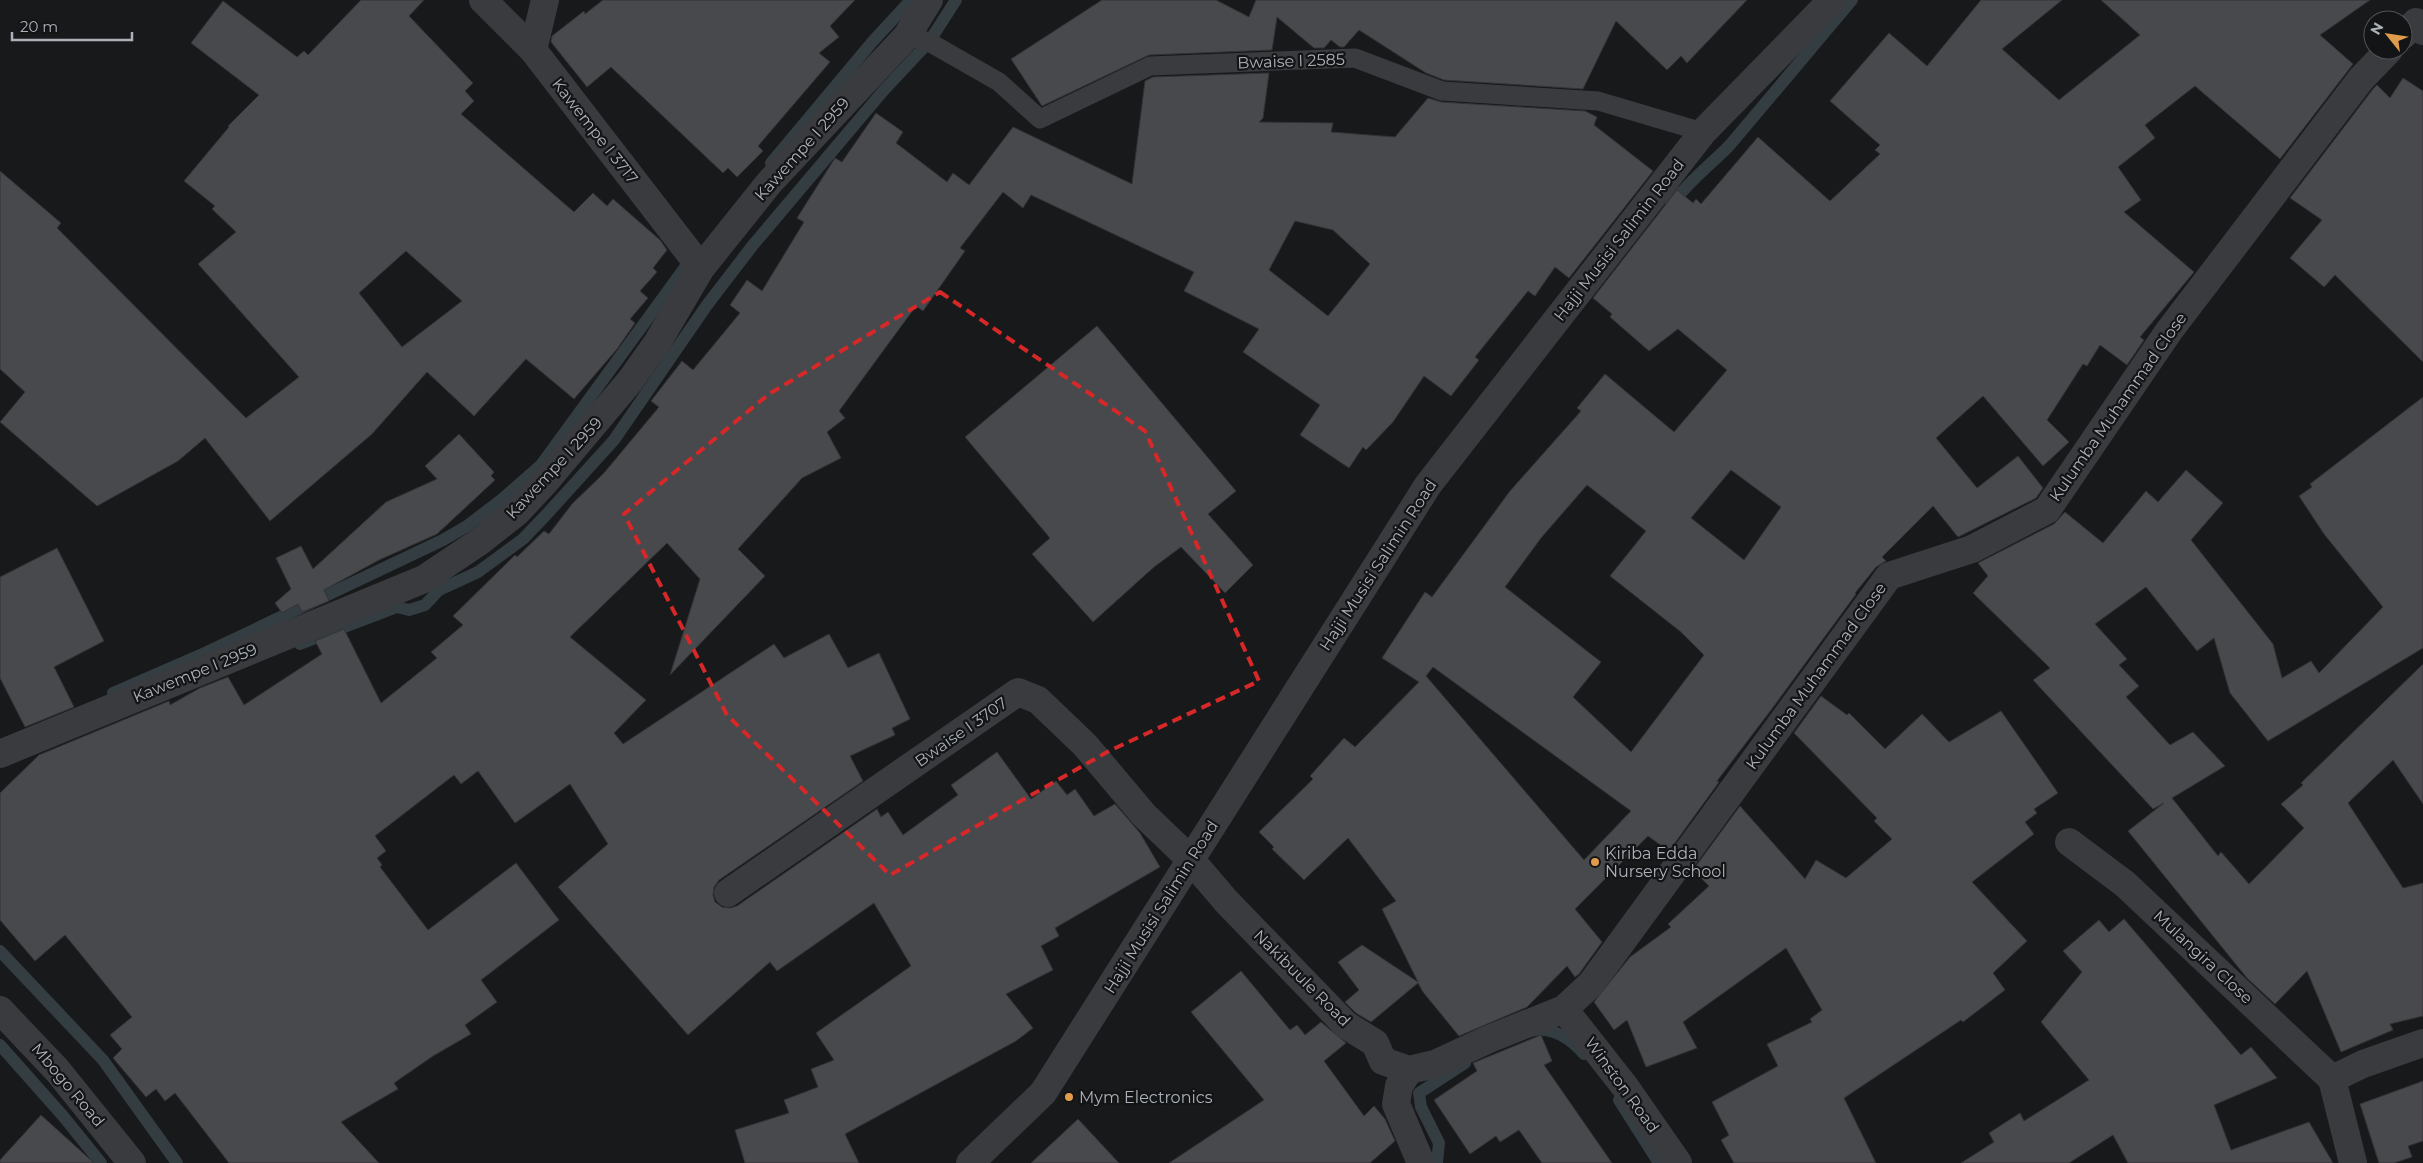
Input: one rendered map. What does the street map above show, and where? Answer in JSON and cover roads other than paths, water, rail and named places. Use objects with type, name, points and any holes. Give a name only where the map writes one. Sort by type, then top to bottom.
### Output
[{"type":"street","name":"Kawempe I 3717","points":[[483,0],[533,50],[701,268]]},
{"type":"street","points":[[533,50],[545,0]]},
{"type":"street","name":"Kawempe I 2959","points":[[0,754],[424,579],[448,564],[517,512],[604,414],[657,343],[701,268],[769,183],[907,36],[930,0]]},
{"type":"street","name":"Hajji Musisi Salimin Road","points":[[970,1163],[1043,1093],[1428,485],[1703,132],[1832,0]]},
{"type":"street","points":[[2413,25],[2416,22],[2423,31]]},
{"type":"street","name":"Kulumba Muhammad Close","points":[[1564,1009],[1590,984],[1889,576],[1972,549],[2047,510],[2169,331],[2361,78],[2379,60]]},
{"type":"street","name":"Bwaise I 3707","points":[[728,893],[1018,692],[1038,700],[1085,745],[1144,815],[1191,860]]},
{"type":"street","name":"Mulangira Close","points":[[2068,842],[2125,884],[2332,1079]]},
{"type":"street","name":"Nakibuule Road","points":[[1191,860],[1226,901],[1346,1024],[1375,1043],[1383,1061],[1409,1070]]},
{"type":"street","points":[[1421,1163],[1396,1104],[1399,1086],[1409,1070],[1435,1064],[1489,1039],[1564,1009]]},
{"type":"street","name":"Winston Road","points":[[1564,1009],[1626,1088],[1678,1163]]},
{"type":"street","name":"Mbogo Road","points":[[0,1010],[57,1070],[132,1163]]},
{"type":"street","points":[[2353,1163],[2332,1079],[2363,1064],[2423,1044]]},
{"type":"lane","name":"Bwaise I 2585","points":[[907,36],[929,42],[999,82],[1040,119],[1150,66],[1355,58],[1442,91],[1598,101],[1703,132]]},
{"type":"waterway","points":[[771,163],[873,41],[911,0]]},
{"type":"waterway","points":[[300,644],[397,607],[409,610],[425,605],[439,590],[478,572],[523,539],[614,440],[707,305],[753,245],[884,90],[929,42],[956,0]]},
{"type":"waterway","points":[[1671,205],[1692,181],[1729,146],[1852,0]]},
{"type":"waterway","points":[[113,693],[205,653],[443,540],[467,526],[501,500],[541,465],[694,255]]},
{"type":"waterway","points":[[0,951],[103,1060],[177,1163]]},
{"type":"waterway","points":[[1530,1031],[1546,1030],[1553,1032],[1567,1038],[1584,1054]]},
{"type":"waterway","points":[[0,1045],[63,1116],[101,1163]]},
{"type":"waterway","points":[[1437,1163],[1439,1143],[1421,1107],[1419,1093],[1465,1063]]},
{"type":"waterway","points":[[1619,1100],[1659,1163]]},
{"type":"place","name":"Kiriba Edda Nursery School","points":[[1595,862]]},
{"type":"place","name":"Mym Electronics","points":[[1069,1097]]}]
